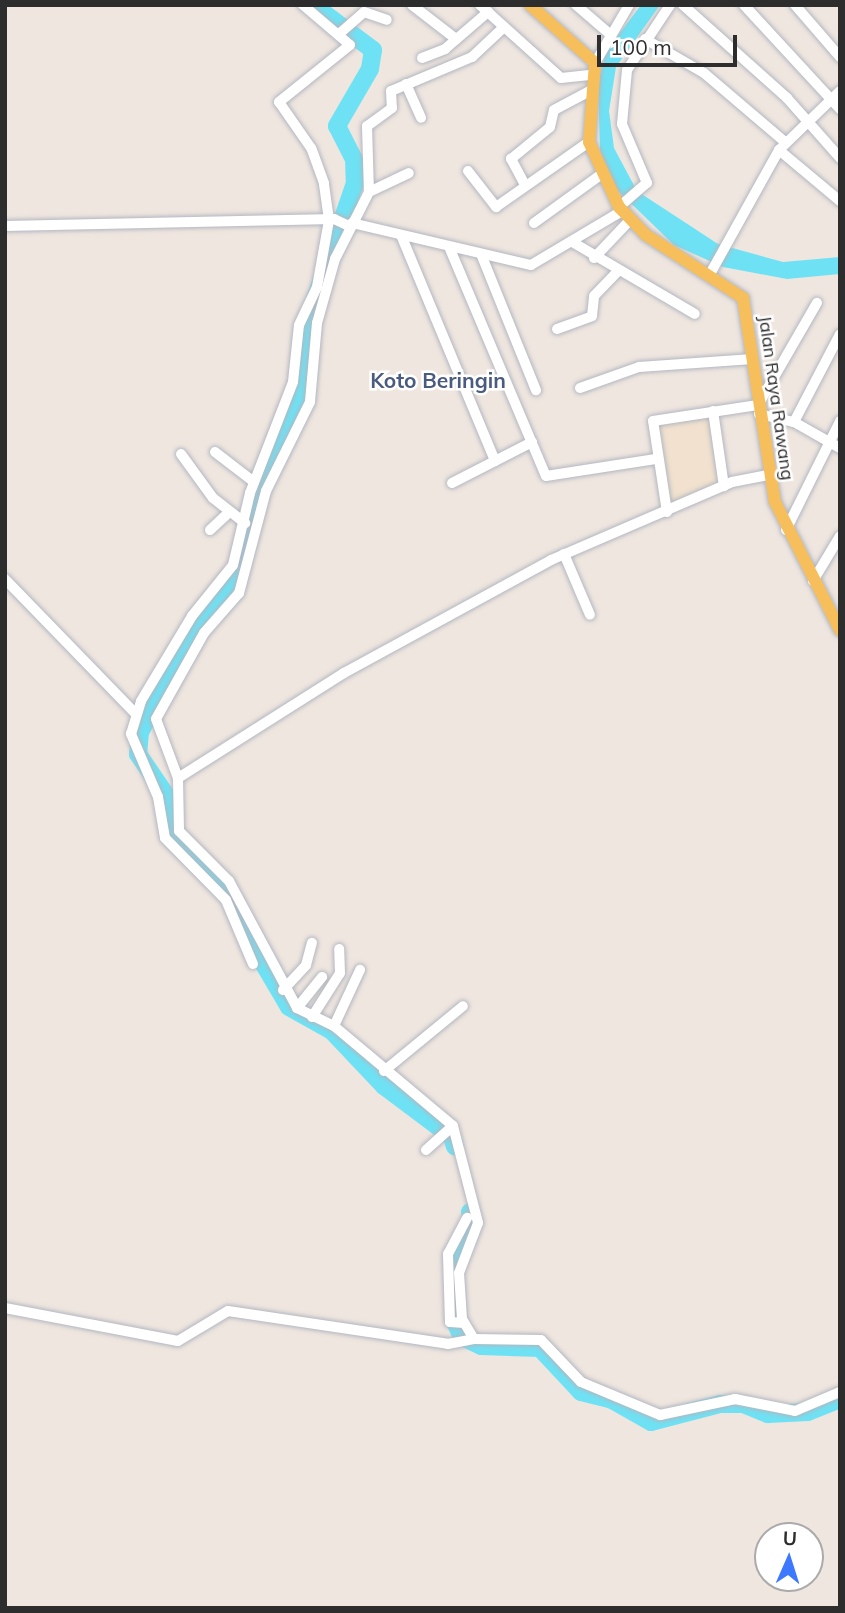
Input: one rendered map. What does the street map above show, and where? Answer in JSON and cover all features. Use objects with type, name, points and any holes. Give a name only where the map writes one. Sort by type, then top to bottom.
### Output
[{"type":"main road","points":[[530,5],[593,69]]},
{"type":"main road","name":"Jalan Raya Rawang","points":[[593,69],[589,91],[589,142],[599,176],[624,210],[712,271],[743,298],[769,475],[786,530],[840,629]]},
{"type":"street","points":[[303,5],[342,30],[350,45],[279,102],[319,166],[332,220],[293,382],[254,482],[239,593],[204,633],[156,719],[177,783],[179,831],[229,881],[283,990],[297,1008],[334,1026],[449,1129],[478,1227],[461,1262],[459,1324]]},
{"type":"street","points":[[412,5],[456,39]]},
{"type":"street","points":[[576,5],[611,35]]},
{"type":"street","points":[[422,58],[456,39],[484,8],[561,78],[593,69],[629,5]]},
{"type":"street","points":[[594,258],[624,210],[646,186],[629,153],[621,110],[627,70],[670,5]]},
{"type":"street","points":[[683,5],[840,158]]},
{"type":"street","points":[[744,5],[835,95],[840,109]]},
{"type":"street","points":[[795,5],[840,57]]},
{"type":"street","points":[[342,30],[364,12],[387,20]]},
{"type":"street","points":[[253,964],[226,900],[165,838],[159,797],[131,746],[136,714],[192,616],[233,565],[248,524],[278,459],[310,402],[305,336],[349,225],[369,192],[367,126],[392,108],[389,93],[406,83],[472,57],[503,27]]},
{"type":"street","points":[[645,39],[705,73],[840,201]]},
{"type":"street","points":[[406,83],[421,118]]},
{"type":"street","points":[[525,185],[511,159],[550,127],[554,110],[589,91]]},
{"type":"street","points":[[712,271],[728,237],[782,146],[835,95]]},
{"type":"street","points":[[468,172],[496,207],[589,142]]},
{"type":"street","points":[[369,192],[409,173]]},
{"type":"street","points":[[534,223],[599,176]]},
{"type":"street","points":[[5,226],[332,220],[450,249],[531,265],[574,243],[624,210]]},
{"type":"street","points":[[401,236],[495,461]]},
{"type":"street","points":[[574,243],[594,258],[695,314]]},
{"type":"street","points":[[450,249],[531,443],[550,479],[589,466],[602,472],[656,459]]},
{"type":"street","points":[[481,254],[536,390]]},
{"type":"street","points":[[557,329],[592,316],[594,296],[618,271]]},
{"type":"street","points":[[758,409],[817,303]]},
{"type":"street","points":[[794,422],[840,334]]},
{"type":"street","points":[[580,388],[639,367],[753,359]]},
{"type":"street","points":[[667,512],[656,459],[653,421],[713,411],[758,409],[794,422],[840,448]]},
{"type":"street","points":[[713,411],[724,486]]},
{"type":"street","points":[[786,530],[840,421]]},
{"type":"street","points":[[452,483],[531,443]]},
{"type":"street","points":[[215,452],[254,482]]},
{"type":"street","points":[[181,454],[229,512],[248,524]]},
{"type":"street","points":[[159,797],[356,666],[564,554],[724,486],[769,475]]},
{"type":"street","points":[[210,530],[229,512]]},
{"type":"street","points":[[813,581],[840,536]]},
{"type":"street","points":[[564,554],[590,614]]},
{"type":"street","points":[[5,579],[136,714]]},
{"type":"street","points":[[283,990],[306,965],[312,943]]},
{"type":"street","points":[[312,1017],[340,973],[339,949]]},
{"type":"street","points":[[334,1026],[360,970]]},
{"type":"street","points":[[297,1008],[321,977]]},
{"type":"street","points":[[384,1071],[463,1006]]},
{"type":"street","points":[[426,1150],[449,1129]]},
{"type":"street","points":[[467,1218],[448,1254],[459,1324],[474,1339]]},
{"type":"street","points":[[5,1308],[170,1341],[228,1311],[459,1344],[474,1339],[541,1340],[581,1382],[660,1415],[735,1399],[795,1411],[840,1392]]},
{"type":"shaded area","points":[[711,414],[722,486],[670,508],[655,423]]},
{"type":"water","points":[[641,5],[660,5],[616,67],[609,111],[614,148],[637,191],[718,244],[783,262],[840,257],[840,274],[787,279],[723,267],[674,245],[611,184],[600,150],[598,82],[607,50]]},
{"type":"waterway","points":[[313,5],[373,50],[370,69],[337,126],[354,159],[355,183],[304,331],[297,409],[268,461],[232,588],[195,627],[140,732],[138,754],[170,801],[174,834],[234,899],[245,932],[289,1007],[332,1031],[384,1086],[452,1137],[455,1147]]},
{"type":"waterway","points":[[470,1212],[473,1224],[454,1262],[455,1322],[462,1337],[481,1346],[540,1348],[581,1392],[612,1400],[651,1422],[720,1404],[743,1404],[768,1414],[808,1412],[840,1399]]},
{"type":"district","name":"Koto Beringin","points":[[438,380]]}]
